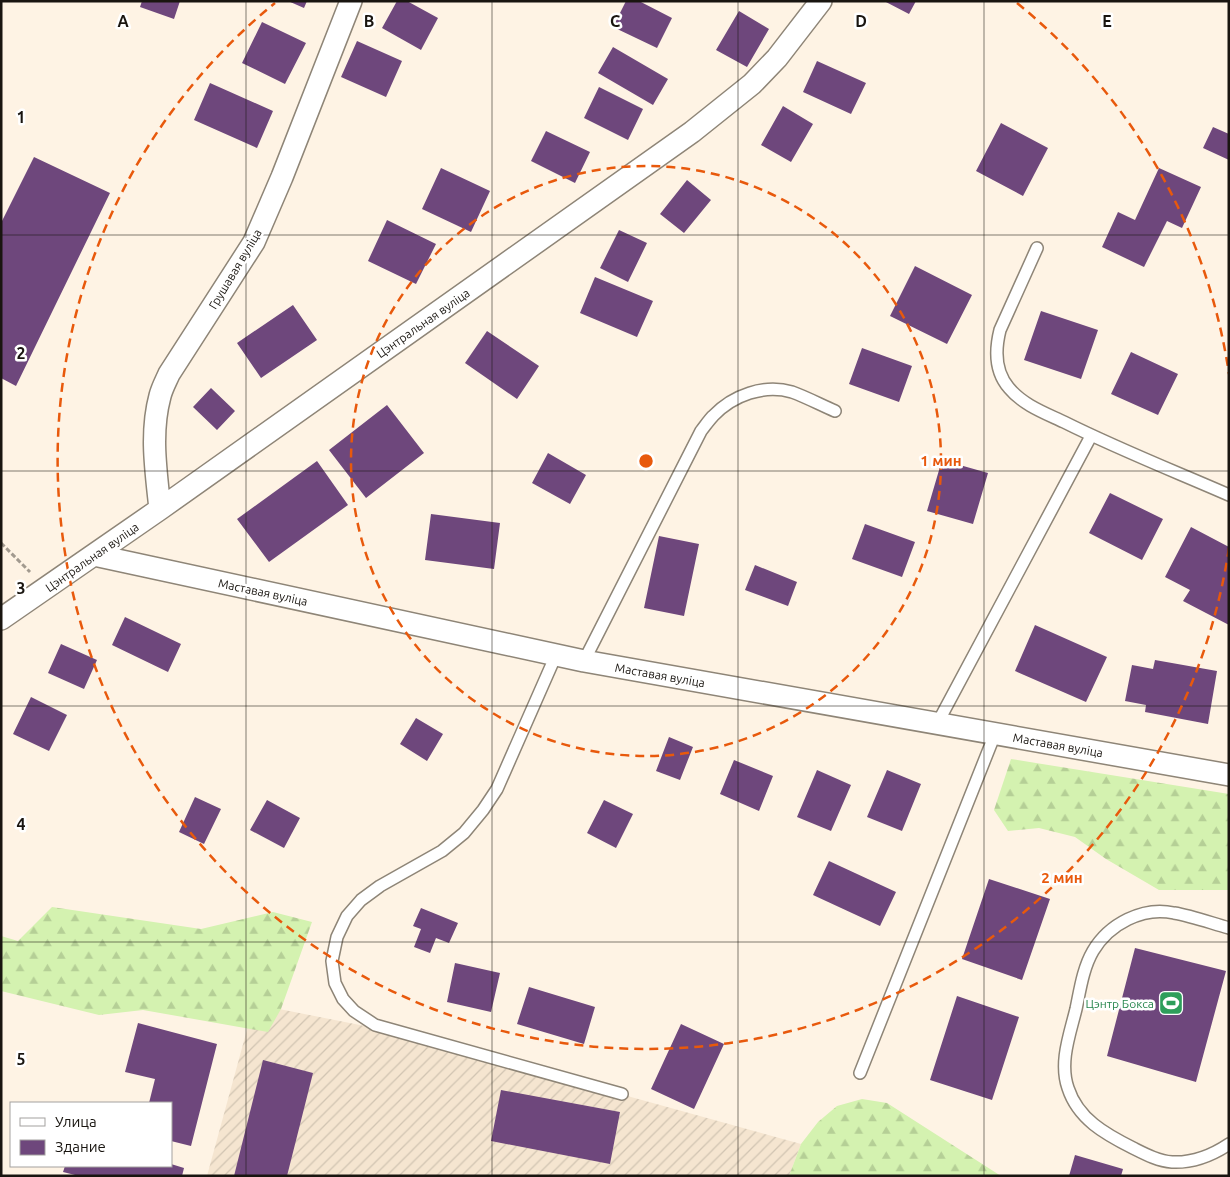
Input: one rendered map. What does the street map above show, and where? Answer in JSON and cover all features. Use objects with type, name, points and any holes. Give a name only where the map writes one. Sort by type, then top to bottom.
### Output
[{"type":"street","name":"Грушавая вуліца","points":[[160,509],[154,441],[160,395],[169,374],[254,242],[282,177],[351,1]]},
{"type":"street","name":"Цэнтральная вуліца","points":[[1,620],[692,132],[752,84],[777,58],[821,1]]},
{"type":"street","name":"Маставая вуліца","points":[[94,555],[556,656],[1229,775]]},
{"type":"lane","points":[[1037,248],[1000,330],[996,344],[996,358],[1000,374],[1007,387],[1018,398],[1091,436],[1229,495]]},
{"type":"lane","points":[[584,661],[701,431],[714,416],[730,402],[750,393],[772,389],[792,392],[835,411]]},
{"type":"lane","points":[[937,724],[1091,436]]},
{"type":"lane","points":[[556,656],[497,789],[484,810],[464,833],[442,851],[380,886],[361,900],[347,916],[337,936],[332,961],[335,983],[343,999],[354,1011],[375,1025],[622,1094]]},
{"type":"lane","points":[[860,1073],[995,734]]},
{"type":"lane","points":[[1229,928],[1173,912],[1155,911],[1137,915],[1119,924],[1104,936],[1092,952],[1084,972],[1065,1056],[1065,1072],[1067,1087],[1073,1100],[1092,1124],[1106,1134],[1156,1159],[1184,1162],[1199,1159],[1211,1155],[1229,1144]]},
{"type":"path","points":[[1,543],[46,588]]},
{"type":"shaded area","points":[[254,1004],[400,1033],[801,1144],[789,1176],[207,1176]]},
{"type":"green space","points":[[1011,759],[1229,794],[1229,890],[1159,890],[1106,859],[1075,837],[1039,828],[1008,831],[994,810]]},
{"type":"green space","points":[[52,907],[201,929],[273,912],[312,922],[281,1009],[268,1032],[143,1010],[99,1015],[1,991],[1,936],[18,941]]},
{"type":"green space","points":[[862,1099],[887,1103],[1001,1176],[789,1176],[801,1144],[818,1122],[837,1106]]},
{"type":"building","points":[[142,1],[180,1],[174,19],[140,7]]},
{"type":"building","points":[[288,1],[307,1],[304,8]]},
{"type":"building","points":[[397,1],[407,1],[438,18],[421,50],[382,28]]},
{"type":"building","points":[[626,1],[639,1],[672,18],[657,48],[613,27]]},
{"type":"building","points":[[884,1],[916,1],[909,14]]},
{"type":"building","points":[[739,11],[769,29],[747,67],[716,50]]},
{"type":"building","points":[[262,22],[306,43],[285,84],[242,63]]},
{"type":"building","points":[[357,41],[402,61],[386,97],[341,77]]},
{"type":"building","points":[[613,47],[668,79],[653,105],[598,73]]},
{"type":"building","points":[[817,61],[866,83],[851,114],[803,92]]},
{"type":"building","points":[[210,83],[273,111],[257,148],[194,120]]},
{"type":"building","points":[[599,87],[643,109],[628,140],[584,118]]},
{"type":"building","points":[[783,106],[813,124],[791,162],[761,145]]},
{"type":"building","points":[[1001,123],[1048,148],[1023,196],[976,171]]},
{"type":"building","points":[[1213,127],[1229,134],[1229,160],[1203,148]]},
{"type":"building","points":[[546,131],[590,152],[575,183],[531,161]]},
{"type":"building","points":[[34,157],[110,193],[16,386],[1,378],[1,223]]},
{"type":"building","points":[[441,168],[490,191],[471,232],[422,209]]},
{"type":"building","points":[[1159,168],[1201,187],[1182,228],[1167,221],[1144,267],[1102,247],[1118,212],[1135,220]]},
{"type":"building","points":[[687,180],[711,200],[684,233],[660,214]]},
{"type":"building","points":[[387,220],[436,244],[416,284],[368,261]]},
{"type":"building","points":[[619,230],[647,243],[628,282],[600,268]]},
{"type":"building","points":[[915,266],[972,295],[947,344],[890,316]]},
{"type":"building","points":[[595,277],[653,301],[637,337],[580,313]]},
{"type":"building","points":[[293,305],[317,340],[261,378],[237,343]]},
{"type":"building","points":[[1041,311],[1098,330],[1081,379],[1024,360]]},
{"type":"building","points":[[487,331],[539,366],[517,399],[465,363]]},
{"type":"building","points":[[862,348],[912,366],[899,402],[849,384]]},
{"type":"building","points":[[1131,352],[1178,374],[1158,415],[1111,394]]},
{"type":"building","points":[[211,388],[235,411],[217,430],[193,407]]},
{"type":"building","points":[[387,405],[424,453],[366,498],[329,450]]},
{"type":"building","points":[[548,453],[586,475],[570,504],[532,483]]},
{"type":"building","points":[[942,460],[988,473],[973,524],[927,511]]},
{"type":"building","points":[[317,461],[348,505],[269,562],[237,519]]},
{"type":"building","points":[[1110,493],[1163,519],[1142,560],[1089,533]]},
{"type":"building","points":[[431,514],[500,523],[494,569],[425,560]]},
{"type":"building","points":[[865,524],[915,542],[902,577],[852,559]]},
{"type":"building","points":[[1191,527],[1229,547],[1229,625],[1183,601],[1190,590],[1165,577]]},
{"type":"building","points":[[659,536],[699,544],[684,616],[644,608]]},
{"type":"building","points":[[755,565],[797,582],[788,606],[745,590]]},
{"type":"building","points":[[125,617],[181,644],[168,672],[112,645]]},
{"type":"building","points":[[1035,625],[1107,657],[1086,702],[1015,671]]},
{"type":"building","points":[[61,644],[97,660],[84,689],[48,673]]},
{"type":"building","points":[[1155,660],[1217,671],[1208,724],[1145,712],[1146,705],[1125,701],[1132,665],[1153,669]]},
{"type":"building","points":[[31,697],[67,715],[49,751],[13,734]]},
{"type":"building","points":[[416,718],[443,734],[427,761],[400,744]]},
{"type":"building","points":[[669,737],[693,747],[680,780],[656,771]]},
{"type":"building","points":[[734,760],[773,776],[759,811],[720,794]]},
{"type":"building","points":[[817,770],[851,785],[831,831],[797,817]]},
{"type":"building","points":[[887,770],[921,784],[902,831],[867,817]]},
{"type":"building","points":[[195,797],[221,809],[204,844],[179,832]]},
{"type":"building","points":[[267,800],[300,818],[284,848],[250,830]]},
{"type":"building","points":[[604,800],[633,814],[616,848],[587,833]]},
{"type":"building","points":[[829,861],[896,892],[880,926],[813,895]]},
{"type":"building","points":[[989,879],[1050,899],[1022,980],[962,959]]},
{"type":"building","points":[[421,908],[458,923],[449,943],[436,938],[430,953],[414,947],[421,929],[413,926]]},
{"type":"building","points":[[1135,948],[1226,971],[1196,1082],[1107,1056]]},
{"type":"building","points":[[455,963],[500,973],[491,1012],[447,1002]]},
{"type":"building","points":[[529,987],[595,1007],[584,1044],[517,1024]]},
{"type":"building","points":[[957,996],[1019,1017],[992,1100],[930,1080]]},
{"type":"building","points":[[138,1023],[217,1044],[191,1146],[172,1141],[172,1102],[149,1102],[155,1079],[125,1072]]},
{"type":"building","points":[[681,1024],[724,1044],[694,1109],[651,1089]]},
{"type":"building","points":[[263,1060],[313,1073],[287,1176],[234,1176]]},
{"type":"building","points":[[501,1090],[620,1112],[610,1164],[491,1141]]},
{"type":"building","points":[[1075,1155],[1123,1169],[1121,1176],[1069,1176]]},
{"type":"building","points":[[172,1164],[184,1168],[182,1176],[79,1176],[63,1172],[65,1167],[172,1167]]},
{"type":"place","name":"Цэнтр Бокса","points":[[1171,1003]]}]
